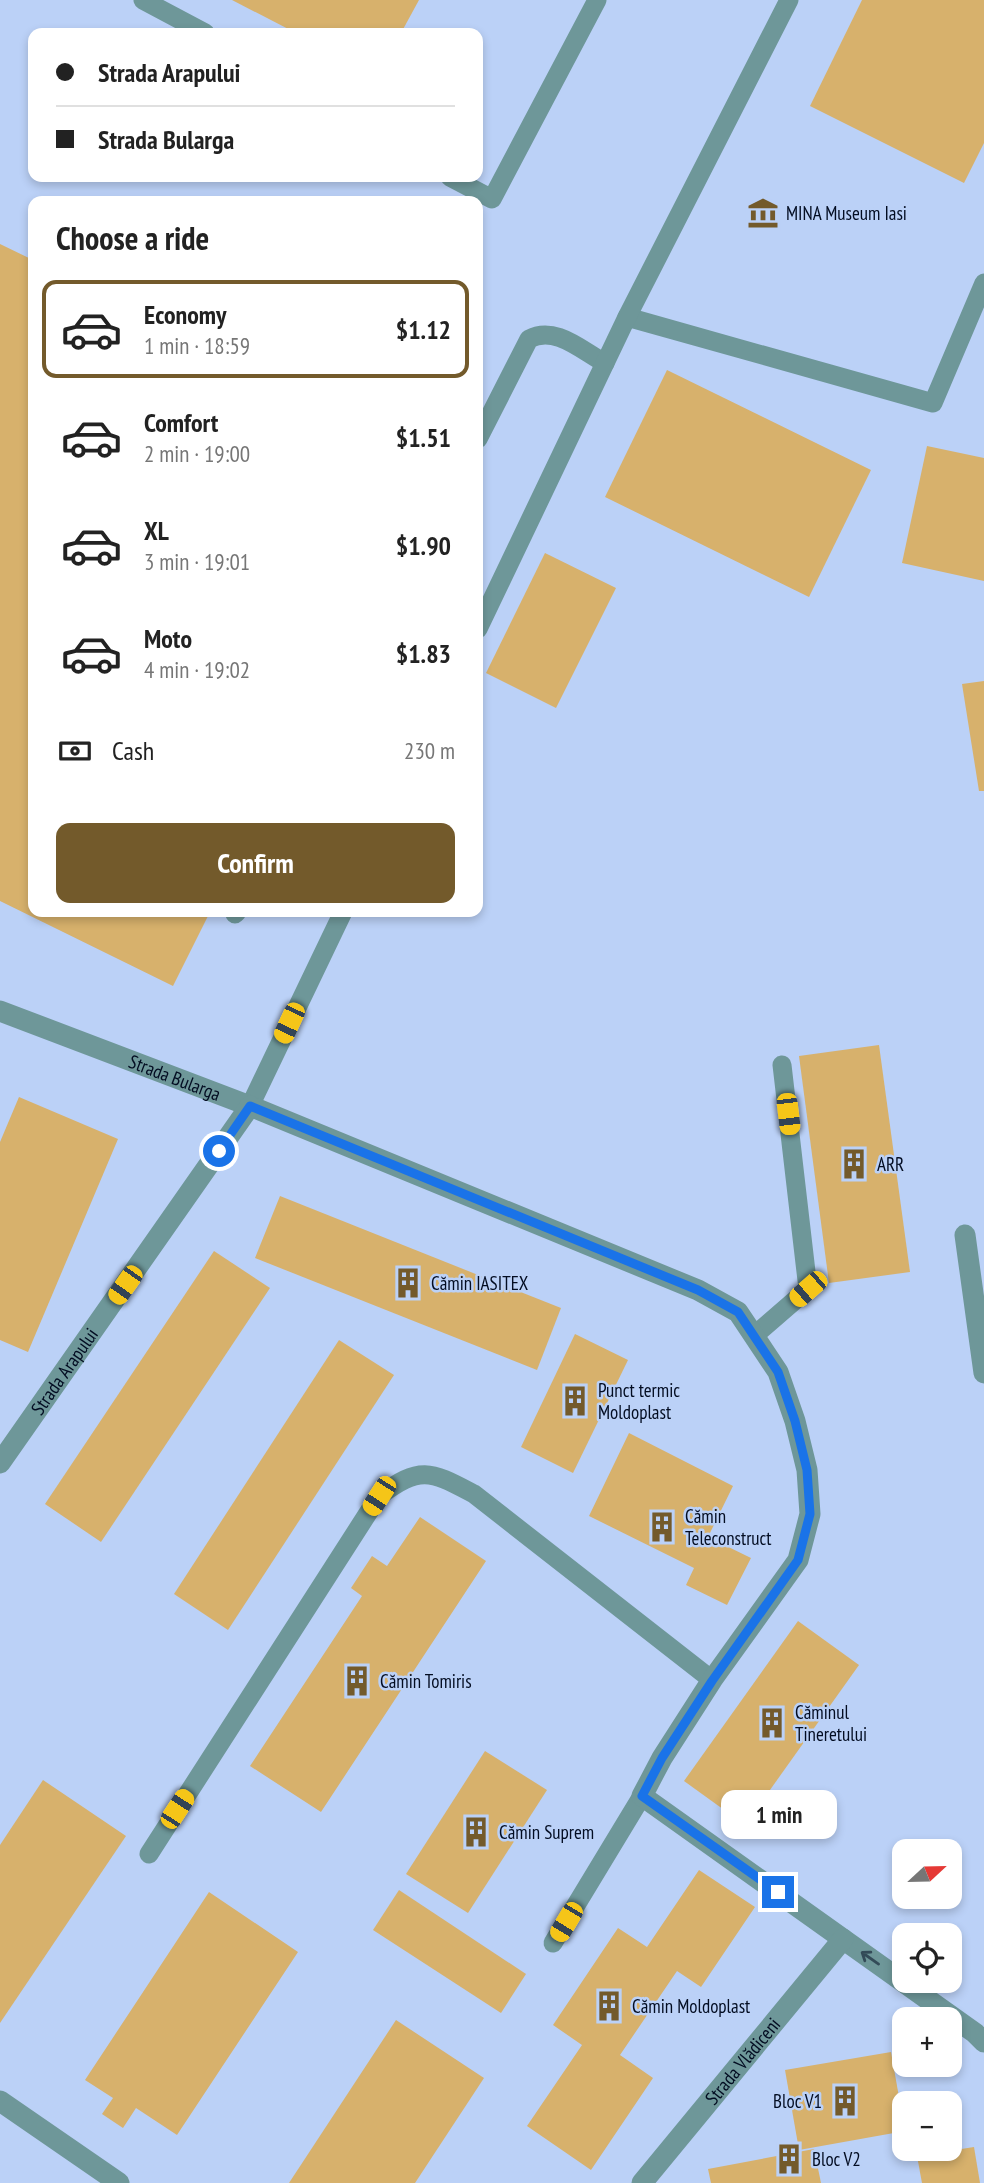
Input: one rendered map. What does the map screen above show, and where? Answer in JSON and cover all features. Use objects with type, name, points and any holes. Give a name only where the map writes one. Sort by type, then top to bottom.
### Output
[{"type":"street","name":"Strada Bularga","points":[[0,1011],[250,1106],[698,1290],[738,1312],[778,1372],[795,1421],[807,1470],[810,1514],[798,1560],[712,1681],[662,1758],[642,1796]]},
{"type":"street","name":"Strada Arapului","points":[[0,1463],[250,1106]]},
{"type":"street","points":[[965,1235],[984,1373]]},
{"type":"street","points":[[642,1796],[984,2042]]},
{"type":"street","name":"Strada Vlădiceni","points":[[642,2183],[843,1939]]},
{"type":"street","points":[[0,2101],[119,2183]]},
{"type":"lane","points":[[143,0],[196,28]]},
{"type":"lane","points":[[460,182],[492,199],[597,0]]},
{"type":"lane","points":[[483,619],[626,317],[789,0]]},
{"type":"lane","points":[[626,317],[933,403],[984,283]]},
{"type":"lane","points":[[483,429],[529,339],[540,333],[554,334],[605,363]]},
{"type":"lane","points":[[250,1106],[341,917]]},
{"type":"lane","points":[[755,1335],[808,1289],[782,1065]]},
{"type":"lane","points":[[149,1854],[379,1496],[399,1481],[418,1473],[444,1479],[474,1494],[712,1681]]},
{"type":"lane","points":[[553,1943],[642,1796]]},
{"type":"building","points":[[232,0],[419,0],[404,28],[286,28]]},
{"type":"building","points":[[862,0],[984,0],[984,143],[964,183],[810,106]]},
{"type":"building","points":[[0,244],[28,258],[28,915],[0,901]]},
{"type":"building","points":[[667,370],[871,470],[809,597],[605,497]]},
{"type":"building","points":[[927,446],[984,458],[984,581],[902,563]]},
{"type":"building","points":[[545,553],[616,588],[556,708],[486,673]]},
{"type":"building","points":[[984,681],[984,791],[979,791],[962,684]]},
{"type":"building","points":[[33,917],[208,917],[173,986]]},
{"type":"building","name":"ARR","points":[[879,1045],[910,1272],[829,1283],[799,1056]]},
{"type":"building","points":[[19,1097],[118,1139],[28,1352],[0,1340],[0,1142]]},
{"type":"building","name":"Cămin IASITEX","points":[[280,1196],[561,1308],[537,1370],[255,1258]]},
{"type":"building","points":[[214,1251],[270,1288],[101,1542],[45,1504]]},
{"type":"building","name":"Punct termic Moldoplast","points":[[575,1334],[628,1360],[573,1473],[521,1447]]},
{"type":"building","points":[[339,1340],[394,1375],[228,1630],[174,1594]]},
{"type":"building","name":"Cămin Teleconstruct","points":[[629,1433],[733,1486],[708,1537],[751,1558],[727,1605],[686,1585],[694,1568],[589,1516]]},
{"type":"building","name":"Cămin Tomiris","points":[[420,1517],[486,1561],[321,1812],[250,1766],[362,1596],[351,1588],[372,1556],[387,1566]]},
{"type":"building","name":"Căminul Tineretului","points":[[798,1621],[859,1665],[745,1825],[684,1781]]},
{"type":"building","name":"Cămin Suprem","points":[[485,1751],[547,1790],[468,1913],[406,1874]]},
{"type":"building","points":[[43,1780],[126,1836],[0,2023],[0,1845]]},
{"type":"building","name":"Cămin Moldoplast","points":[[699,1870],[755,1907],[701,1987],[677,1971],[620,2055],[653,2078],[591,2170],[527,2126],[582,2045],[553,2025],[618,1928],[647,1947]]},
{"type":"building","points":[[399,1890],[526,1974],[501,2013],[373,1930]]},
{"type":"building","points":[[209,1892],[298,1952],[177,2135],[136,2108],[123,2128],[102,2114],[113,2098],[85,2080]]},
{"type":"building","points":[[396,2020],[484,2078],[415,2183],[289,2183]]},
{"type":"building","name":"Bloc V1","points":[[891,2052],[892,2077],[895,2077],[898,2091],[892,2091],[892,2133],[799,2150],[785,2070]]},
{"type":"building","points":[[974,2147],[980,2183],[922,2183],[918,2161],[962,2161],[962,2149]]},
{"type":"building","name":"Bloc V2","points":[[814,2149],[821,2183],[711,2183],[708,2169]]},
{"type":"place","name":"MINA Museum Iasi","points":[[763,213]]},
{"type":"place","name":"ARR","points":[[854,1164]]},
{"type":"place","name":"Cămin IASITEX","points":[[408,1283]]},
{"type":"place","name":"Punct termic Moldoplast","points":[[575,1401]]},
{"type":"place","name":"Cămin Teleconstruct","points":[[662,1527]]},
{"type":"place","name":"Cămin Tomiris","points":[[357,1681]]},
{"type":"place","name":"Căminul Tineretului","points":[[772,1723]]},
{"type":"place","name":"Cămin Suprem","points":[[476,1832]]},
{"type":"place","name":"Cămin Moldoplast","points":[[609,2006]]},
{"type":"place","name":"Bloc V1","points":[[845,2101]]},
{"type":"place","name":"Bloc V2","points":[[789,2159]]},
{"type":"route","points":[[219,1151],[250,1106],[698,1290],[738,1312],[778,1372],[795,1421],[807,1470],[810,1514],[798,1560],[712,1681],[662,1758],[642,1796],[778,1892]]}]
